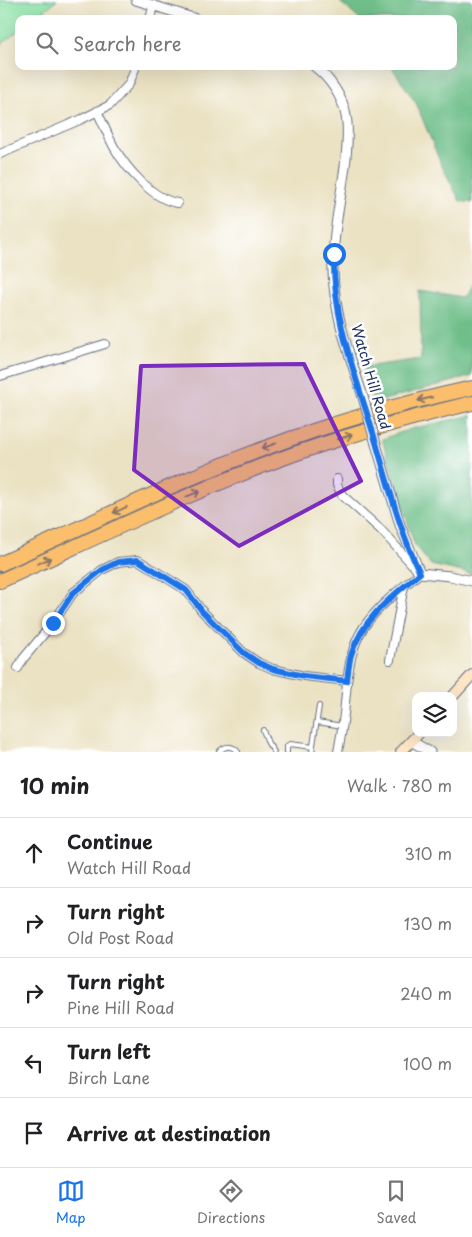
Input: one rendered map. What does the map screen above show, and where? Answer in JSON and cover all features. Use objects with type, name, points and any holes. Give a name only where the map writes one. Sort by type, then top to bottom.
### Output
[{"type":"highway","points":[[0,564],[187,480],[269,446],[364,415],[472,388]]},
{"type":"highway","points":[[0,581],[162,507],[275,461],[376,428],[472,403]]},
{"type":"main road","points":[[457,692],[472,675]]},
{"type":"main road","points":[[401,752],[415,737]]},
{"type":"street","points":[[136,0],[182,15]]},
{"type":"street","points":[[151,15],[153,7]]},
{"type":"street","points":[[0,154],[110,105],[130,84],[135,70]]},
{"type":"street","name":"Watch Hill Road","points":[[319,70],[340,96],[346,115],[348,137],[333,271],[337,307],[400,526],[420,573]]},
{"type":"street","points":[[97,111],[114,147],[124,162],[142,182],[161,198],[178,203]]},
{"type":"street","points":[[0,376],[105,344]]},
{"type":"street","points":[[337,480],[337,485],[342,495],[387,535],[420,573],[450,576],[472,581]]},
{"type":"street","points":[[18,668],[23,659],[53,623],[73,593],[102,570],[118,562],[138,560],[186,590],[202,611],[244,653],[259,663],[273,669],[304,676],[347,681]]},
{"type":"street","points":[[338,752],[351,656],[358,637],[368,620],[385,602],[420,573]]},
{"type":"street","points":[[390,660],[404,586]]},
{"type":"street","points":[[411,741],[430,752]]},
{"type":"lane","points":[[287,752],[287,746],[290,744],[312,749],[319,706]]},
{"type":"lane","points":[[317,722],[343,726]]},
{"type":"lane","points":[[264,730],[274,752]]},
{"type":"lane","points":[[219,752],[229,746],[234,747],[238,752]]},
{"type":"highlighted area","points":[[304,364],[361,481],[239,546],[134,470],[141,366]]},
{"type":"green space","points":[[0,0],[57,0],[38,15],[15,15],[15,33],[0,45]]},
{"type":"green space","points":[[338,0],[472,0],[472,203],[460,201],[441,164],[416,103],[394,70],[457,70],[457,15],[355,15]]},
{"type":"green space","points":[[472,279],[472,376],[373,403],[364,367],[421,359],[420,291],[462,298]]},
{"type":"green space","points":[[472,415],[472,574],[431,565],[415,546],[382,439],[411,429]]},
{"type":"route","points":[[53,623],[73,593],[102,570],[118,562],[138,560],[186,590],[202,611],[244,653],[259,663],[273,669],[304,676],[347,681],[351,656],[358,637],[368,620],[385,602],[420,573],[406,544],[400,526],[341,325],[334,290],[334,254]]}]
